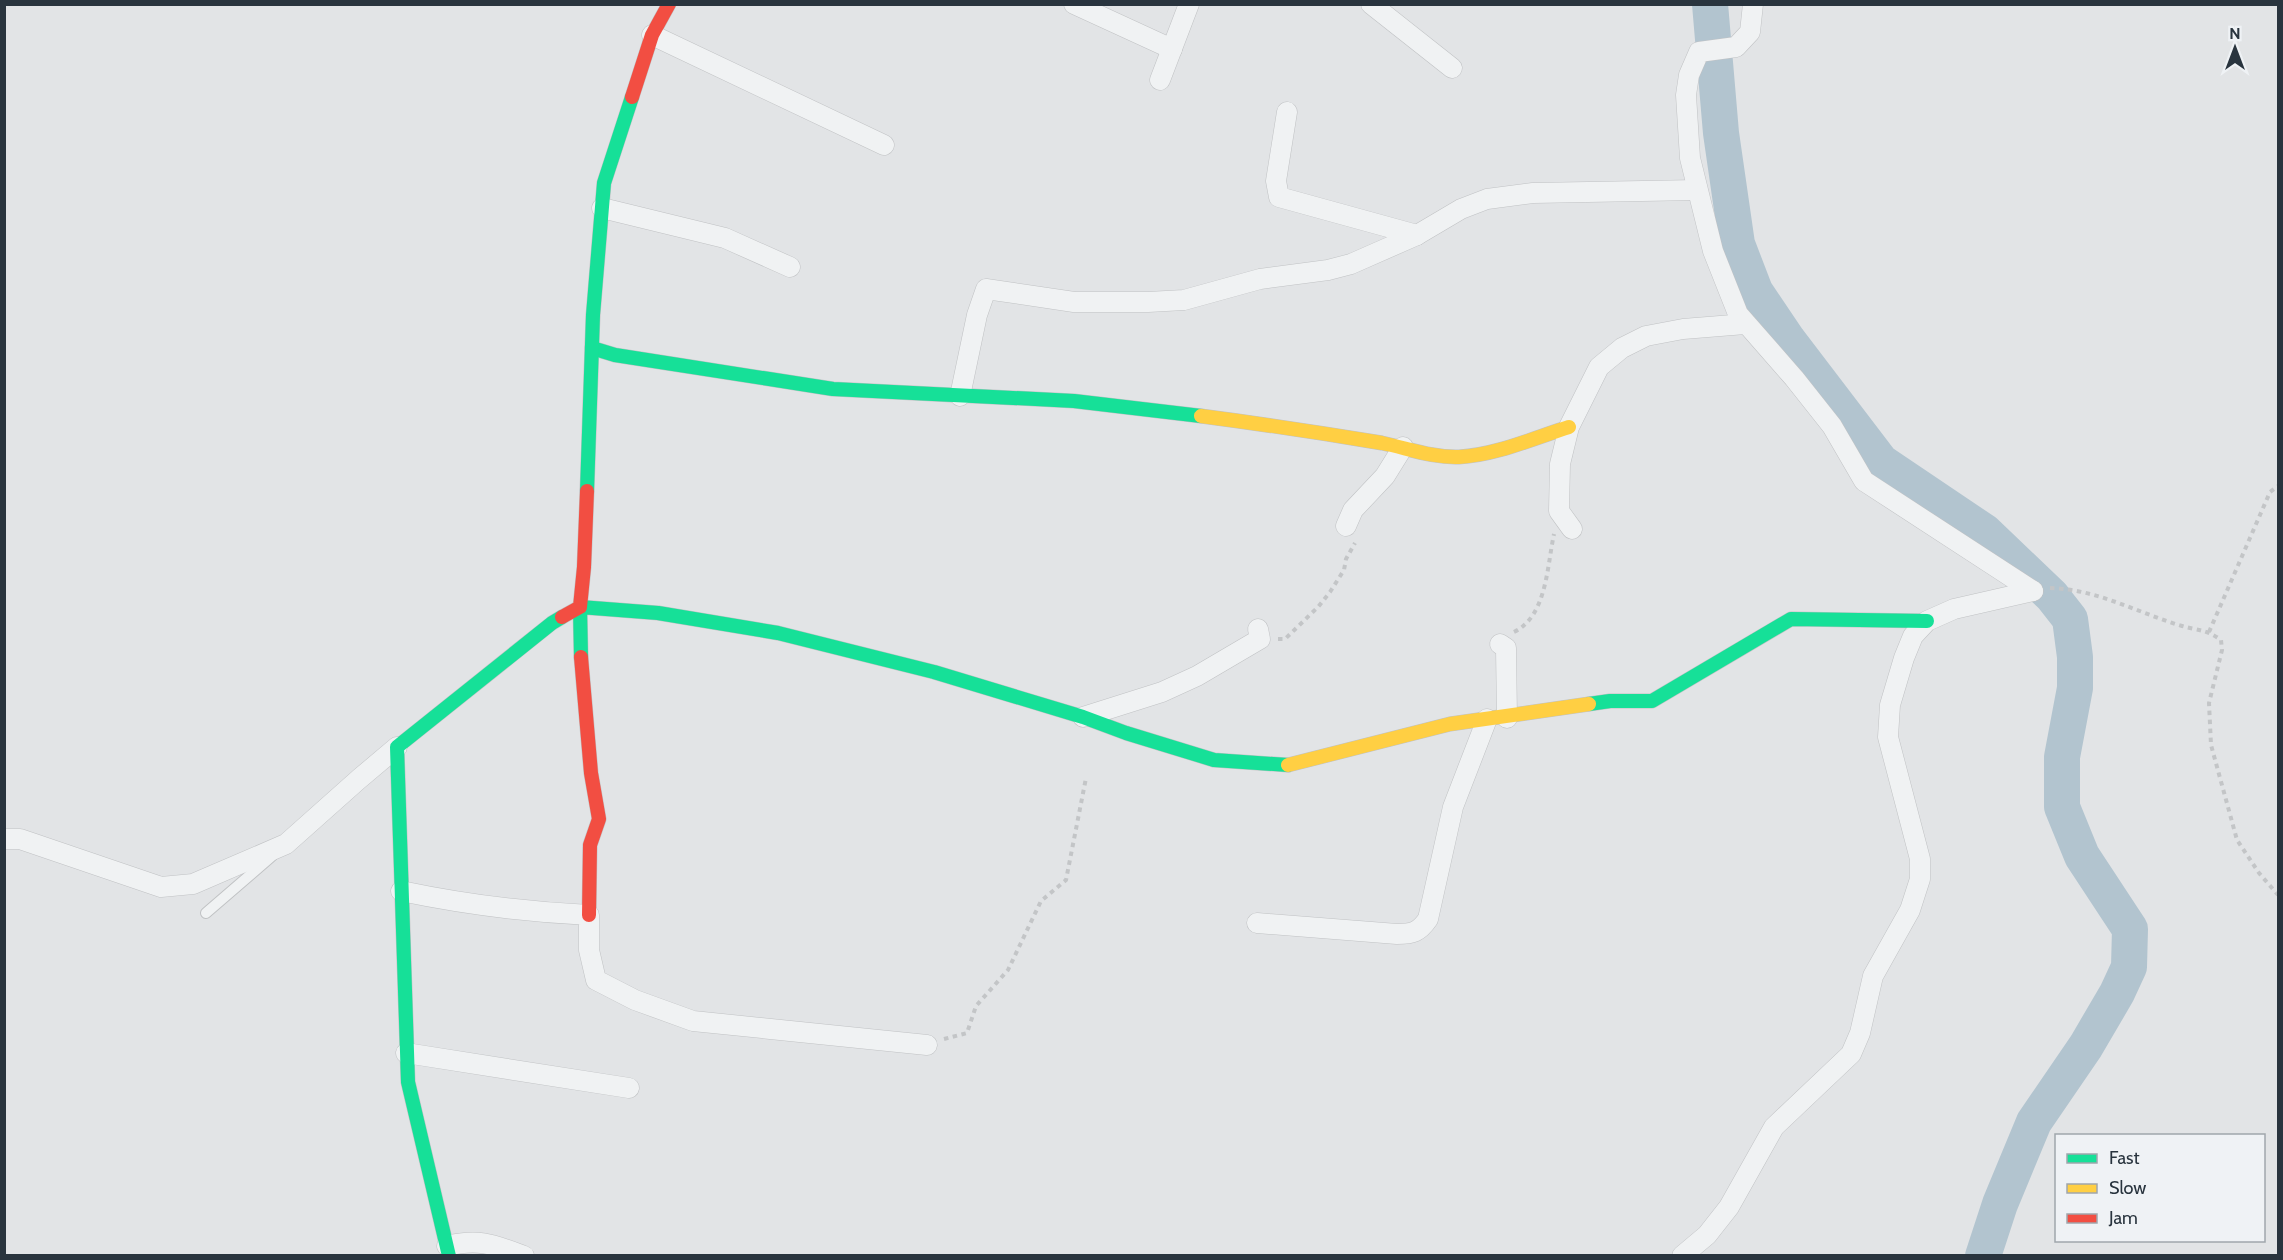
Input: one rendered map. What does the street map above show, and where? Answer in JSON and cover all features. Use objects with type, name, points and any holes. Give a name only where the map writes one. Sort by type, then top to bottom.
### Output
[{"type":"street","points":[[669,4],[652,35],[604,183],[602,208],[592,348],[584,567],[580,606],[582,681],[591,773],[599,819],[590,845],[589,950],[596,980],[635,1000],[693,1021],[927,1045]]},
{"type":"street","points":[[1074,4],[1172,49]]},
{"type":"street","points":[[1160,80],[1189,4]]},
{"type":"street","points":[[1371,4],[1452,68]]},
{"type":"street","points":[[1682,1256],[1707,1235],[1729,1207],[1774,1127],[1851,1054],[1860,1033],[1874,976],[1911,910],[1920,879],[1920,860],[1888,737],[1890,705],[1913,636],[1927,621],[1954,609],[2033,591],[1864,481],[1832,426],[1794,378],[1745,324],[1733,306],[1713,251],[1697,190],[1690,158],[1686,95],[1689,75],[1699,52],[1736,47],[1750,32],[1754,5]]},
{"type":"street","points":[[652,35],[884,145]]},
{"type":"street","points":[[1287,112],[1276,181],[1279,196],[1417,235]]},
{"type":"street","points":[[960,396],[977,315],[986,288],[1074,302],[1184,300],[1260,279],[1328,270],[1379,253],[1417,235],[1461,209],[1488,198],[1533,193],[1697,190]]},
{"type":"street","points":[[602,208],[725,238],[790,267]]},
{"type":"street","points":[[1572,529],[1559,511],[1560,464],[1569,428],[1599,367],[1612,354],[1632,342],[1658,333],[1745,324]]},
{"type":"street","points":[[592,348],[615,355],[833,389],[1074,400],[1287,428],[1403,447],[1445,457],[1461,457],[1489,452],[1569,428]]},
{"type":"street","points":[[1352,530],[1353,510],[1385,476],[1403,447]]},
{"type":"street","points":[[4,839],[20,839],[161,887],[193,884],[286,844],[398,747],[552,623],[580,606],[658,613],[778,633],[934,672],[1214,760],[1288,765],[1450,724],[1610,701],[1652,701],[1791,619],[1927,621]]},
{"type":"street","points":[[1083,717],[1162,692],[1197,676],[1259,634]]},
{"type":"street","points":[[1257,922],[1397,934],[1412,934],[1421,929],[1428,919],[1453,807],[1497,718],[1503,646]]},
{"type":"street","points":[[398,747],[408,1082],[448,1251],[466,1241],[485,1242],[524,1256]]},
{"type":"street","points":[[401,891],[453,902],[522,911],[589,915]]},
{"type":"street","points":[[406,1053],[629,1088]]},
{"type":"lane","points":[[206,913],[286,844]]},
{"type":"path","points":[[2209,632],[2270,492],[2278,486]]},
{"type":"path","points":[[1503,646],[1513,632],[1530,622],[1537,609],[1559,511]]},
{"type":"path","points":[[1259,634],[1284,639],[1318,607],[1344,570],[1352,530]]},
{"type":"path","points":[[2051,588],[2087,592],[2183,627],[2209,632],[2221,640],[2222,650],[2209,703],[2211,746],[2237,840],[2278,896]]},
{"type":"path","points":[[927,1045],[967,1033],[975,1006],[1008,970],[1041,901],[1066,880],[1086,778]]},
{"type":"waterway","points":[[1710,4],[1721,133],[1737,244],[1755,291],[1788,340],[1881,462],[1985,532],[2052,596],[2070,619],[2075,657],[2075,688],[2062,757],[2062,807],[2082,856],[2130,929],[2129,967],[2117,993],[2086,1046],[2034,1122],[2000,1204],[1983,1256]]},
{"type":"traffic: fast","points":[[587,491],[593,315],[604,183],[632,97]]},
{"type":"traffic: fast","points":[[592,348],[615,355],[833,389],[1074,401],[1201,416]]},
{"type":"traffic: fast","points":[[581,657],[580,607],[658,613],[778,633],[934,672],[1214,760],[1288,765]]},
{"type":"traffic: fast","points":[[449,1256],[408,1082],[397,747],[562,617]]},
{"type":"traffic: fast","points":[[1589,704],[1610,701],[1652,701],[1791,619],[1927,621]]},
{"type":"traffic: slow","points":[[1201,416],[1382,443],[1449,457],[1487,453],[1569,427]]},
{"type":"traffic: slow","points":[[1288,765],[1450,724],[1589,704]]},
{"type":"traffic: jam","points":[[632,97],[652,35],[669,4]]},
{"type":"traffic: jam","points":[[562,617],[580,607],[587,491]]},
{"type":"traffic: jam","points":[[581,657],[591,773],[599,819],[590,845],[589,915]]}]
